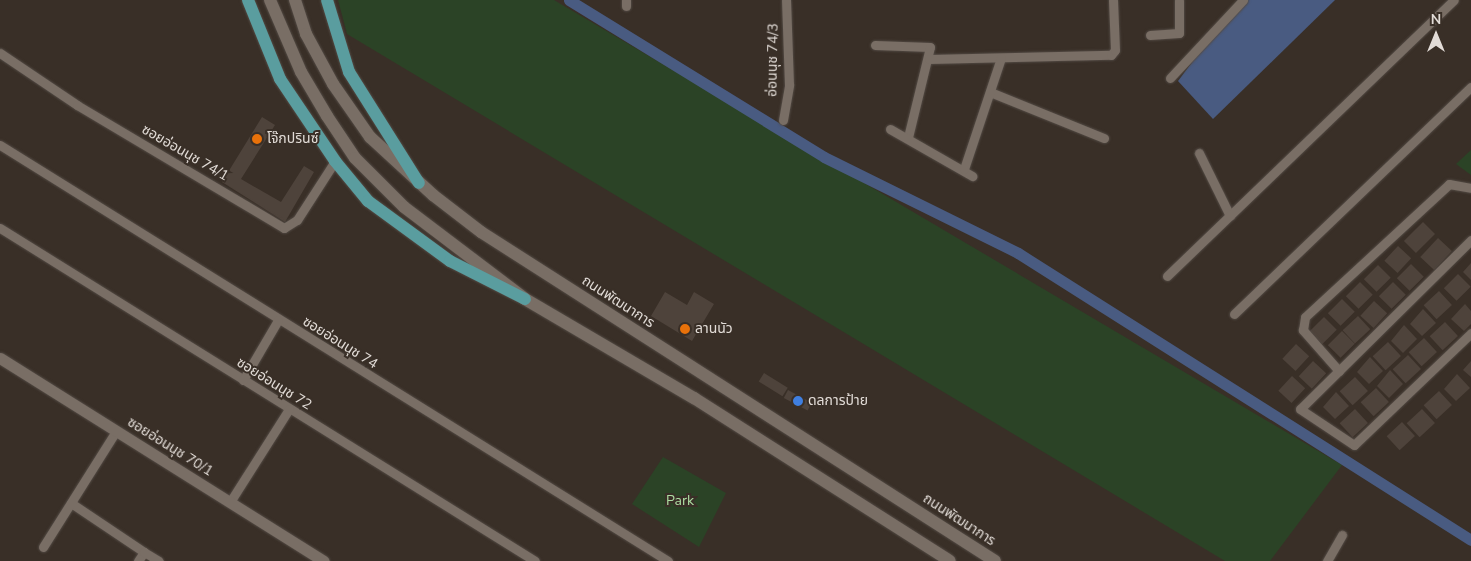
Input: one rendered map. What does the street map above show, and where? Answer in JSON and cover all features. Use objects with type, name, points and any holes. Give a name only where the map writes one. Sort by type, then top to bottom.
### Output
[{"type":"main road","points":[[248,0],[280,79],[335,162],[368,201],[402,228],[450,261],[525,299],[694,398],[950,561]]},
{"type":"main road","points":[[270,0],[301,72],[355,158],[404,207],[525,299]]},
{"type":"main road","name":"ถนนพัฒนาการ","points":[[295,0],[306,34],[333,84],[370,137],[419,183],[481,232],[995,561]]},
{"type":"main road","points":[[327,0],[349,72],[419,183]]},
{"type":"street","name":"อ่อนนุช 74/3","points":[[783,120],[789,86],[786,0]]},
{"type":"street","points":[[929,60],[1111,56],[1115,50],[1113,0]]},
{"type":"street","points":[[1150,35],[1179,34],[1179,0]]},
{"type":"street","points":[[1170,78],[1243,0]]},
{"type":"street","points":[[1167,276],[1454,0]]},
{"type":"street","points":[[876,45],[927,45],[929,60],[908,137]]},
{"type":"street","name":"ซอยอ่อนนุช 74/1","points":[[0,53],[77,105],[284,228],[297,220],[335,162]]},
{"type":"street","points":[[964,169],[1001,58]]},
{"type":"street","points":[[1234,314],[1471,87]]},
{"type":"street","points":[[990,92],[1104,138]]},
{"type":"street","points":[[890,129],[908,137],[964,169],[972,176]]},
{"type":"street","name":"ซอยอ่อนนุช 74","points":[[0,146],[667,561]]},
{"type":"street","points":[[1199,153],[1230,216]]},
{"type":"street","points":[[1339,371],[1303,330],[1305,317],[1449,184],[1471,188]]},
{"type":"street","name":"ซอยอ่อนนุช 72","points":[[0,228],[535,561]]},
{"type":"street","points":[[1471,240],[1300,409],[1354,445],[1471,333]]},
{"type":"street","points":[[243,380],[278,320]]},
{"type":"street","name":"ซอยอ่อนนุช 70/1","points":[[0,358],[324,561]]},
{"type":"street","points":[[230,502],[289,409]]},
{"type":"street","points":[[43,547],[116,431]]},
{"type":"street","points":[[71,503],[159,561]]},
{"type":"street","points":[[1327,561],[1342,535]]},
{"type":"street","points":[[138,561],[144,552]]},
{"type":"green space","points":[[338,0],[554,0],[1342,465],[1270,561],[1225,561],[347,34]]},
{"type":"green space","points":[[1471,150],[1471,175],[1456,164]]},
{"type":"green space","name":"Park","points":[[663,457],[726,493],[699,547],[632,504]]},
{"type":"water","points":[[1246,0],[1335,0],[1213,119],[1178,81],[1217,29]]},
{"type":"building","points":[[262,117],[275,125],[241,179],[281,202],[304,166],[314,172],[285,222],[222,182]]},
{"type":"building","points":[[1423,222],[1435,234],[1416,253],[1404,241]]},
{"type":"building","points":[[1438,238],[1452,251],[1434,270],[1420,257]]},
{"type":"building","points":[[1398,246],[1411,258],[1398,273],[1384,261]]},
{"type":"building","points":[[1471,263],[1471,280],[1463,272]]},
{"type":"building","points":[[1411,264],[1424,277],[1410,291],[1397,278]]},
{"type":"building","points":[[1378,265],[1391,278],[1377,292],[1364,279]]},
{"type":"building","points":[[1458,274],[1471,287],[1457,301],[1444,288]]},
{"type":"building","points":[[1360,282],[1373,295],[1359,309],[1346,296]]},
{"type":"building","points":[[1393,282],[1406,295],[1392,309],[1379,296]]},
{"type":"building","points":[[1439,291],[1452,305],[1437,319],[1424,305]]},
{"type":"building","name":"ลานนัว","points":[[665,292],[687,305],[694,292],[714,304],[692,341],[651,316]]},
{"type":"building","points":[[1342,299],[1355,312],[1341,326],[1328,313]]},
{"type":"building","points":[[1374,301],[1387,313],[1374,328],[1360,316]]},
{"type":"building","points":[[1465,304],[1471,311],[1471,324],[1464,331],[1451,319]]},
{"type":"building","points":[[1423,309],[1436,323],[1422,336],[1410,324]]},
{"type":"building","points":[[1358,316],[1370,329],[1355,343],[1343,330]]},
{"type":"building","points":[[1324,317],[1337,330],[1322,345],[1309,332]]},
{"type":"building","points":[[1445,322],[1458,336],[1443,350],[1430,336]]},
{"type":"building","points":[[1404,325],[1417,339],[1403,353],[1391,341]]},
{"type":"building","points":[[1342,331],[1355,344],[1341,358],[1328,345]]},
{"type":"building","points":[[1424,338],[1437,352],[1422,366],[1409,352]]},
{"type":"building","points":[[1388,342],[1401,356],[1386,370],[1373,356]]},
{"type":"building","points":[[1296,344],[1309,356],[1296,371],[1282,359]]},
{"type":"building","points":[[1408,355],[1421,369],[1406,383],[1393,369]]},
{"type":"building","points":[[1370,357],[1383,371],[1369,384],[1357,372]]},
{"type":"building","points":[[1313,361],[1326,373],[1312,389],[1299,376]]},
{"type":"building","points":[[1471,361],[1471,377],[1463,370]]},
{"type":"building","points":[[1390,370],[1403,384],[1389,398],[1377,386]]},
{"type":"building","points":[[764,373],[788,388],[782,396],[759,381]]},
{"type":"building","points":[[1457,374],[1470,388],[1456,401],[1444,389]]},
{"type":"building","points":[[1292,376],[1305,388],[1292,403],[1278,391]]},
{"type":"building","points":[[1355,377],[1368,391],[1353,405],[1340,391]]},
{"type":"building","points":[[1376,388],[1389,402],[1374,416],[1361,402]]},
{"type":"building","name":"ดลการป้าย","points":[[788,390],[812,403],[808,411],[784,398]]},
{"type":"building","points":[[1439,391],[1452,405],[1437,419],[1424,405]]},
{"type":"building","points":[[1336,392],[1349,406],[1335,419],[1323,407]]},
{"type":"building","points":[[1355,409],[1368,423],[1353,437],[1340,423]]},
{"type":"building","points":[[1422,409],[1435,423],[1420,437],[1407,423]]},
{"type":"building","points":[[1402,422],[1415,436],[1400,450],[1387,436]]},
{"type":"waterway","points":[[569,0],[824,157],[1018,253],[1471,540]]},
{"type":"place","name":"โจ๊กปรินซ์","points":[[257,139]]},
{"type":"place","name":"ลานนัว","points":[[685,329]]},
{"type":"place","name":"ดลการป้าย","points":[[798,401]]}]
